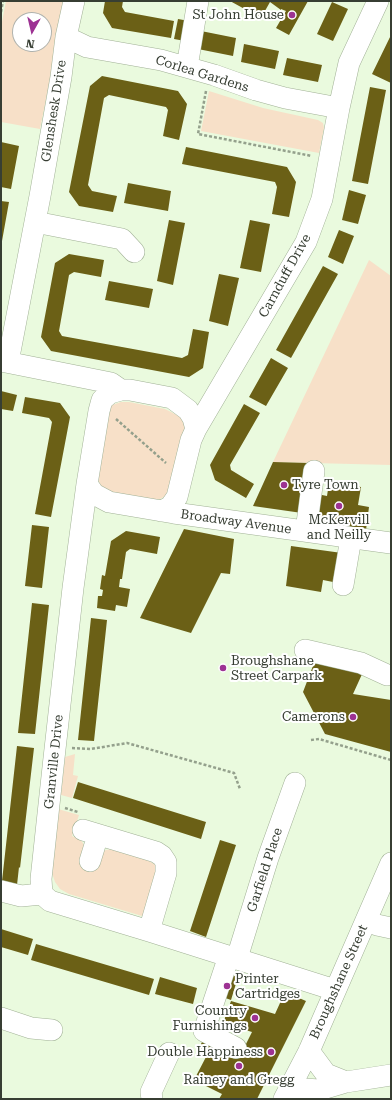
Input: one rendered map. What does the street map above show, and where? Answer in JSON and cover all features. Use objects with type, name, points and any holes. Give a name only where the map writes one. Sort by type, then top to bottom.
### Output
[{"type":"street","name":"Glenshesk Drive","points":[[4,362],[35,222],[61,77],[66,37],[74,1]]},
{"type":"street","points":[[187,67],[198,1]]},
{"type":"street","name":"Carnduff Drive","points":[[161,511],[170,507],[177,497],[191,440],[196,430],[306,242],[322,199],[349,64],[378,1]]},
{"type":"street","name":"Corlea Gardens","points":[[66,37],[87,47],[161,60],[210,73],[256,90],[278,96],[339,108]]},
{"type":"street","points":[[35,222],[122,239],[134,252]]},
{"type":"street","points":[[4,362],[111,383],[121,390]]},
{"type":"street","points":[[85,378],[93,386],[101,406]]},
{"type":"street","points":[[101,406],[110,393],[121,390],[130,390],[172,398],[188,410],[193,418],[196,430]]},
{"type":"street","name":"Granville Drive","points":[[42,894],[41,879],[55,745],[87,484],[101,406]]},
{"type":"street","points":[[306,532],[314,471]]},
{"type":"street","name":"Broadway Avenue","points":[[87,484],[94,494],[109,502],[161,511],[391,543]]},
{"type":"street","points":[[83,518],[94,508],[109,502]]},
{"type":"street","points":[[343,585],[350,538]]},
{"type":"street","points":[[305,650],[361,663],[387,675]]},
{"type":"street","name":"Garfield Place","points":[[236,1048],[204,1031],[233,957],[295,783]]},
{"type":"street","points":[[90,861],[91,832],[156,852],[162,856],[167,868],[149,931]]},
{"type":"street","name":"Broughshane Street","points":[[287,1093],[308,1051],[391,863]]},
{"type":"street","points":[[1,891],[21,896],[42,894],[50,900],[335,990]]},
{"type":"street","points":[[366,921],[391,928]]},
{"type":"street","points":[[1,1018],[31,1028],[52,1030]]},
{"type":"street","points":[[308,1051],[326,1074],[346,1082]]},
{"type":"street","points":[[152,1099],[151,1092],[169,1053]]},
{"type":"street","points":[[287,1093],[318,1090],[346,1082],[391,1075]]},
{"type":"path","points":[[1,12],[3,1]]},
{"type":"path","points":[[210,73],[198,134],[330,159]]},
{"type":"path","points":[[101,406],[173,469],[182,472]]},
{"type":"path","points":[[311,740],[319,739],[391,760]]},
{"type":"path","points":[[55,745],[76,749],[91,749],[128,743],[234,773],[240,789]]},
{"type":"path","points":[[49,803],[79,813],[91,832]]},
{"type":"shaded area","points":[[6,1],[66,1],[40,129],[1,122],[1,27]]},
{"type":"shaded area","points":[[209,91],[263,108],[318,120],[323,123],[324,128],[319,153],[201,131]]},
{"type":"shaded area","points":[[369,260],[391,276],[391,465],[273,462]]},
{"type":"shaded area","points":[[121,402],[129,402],[165,409],[183,418],[186,425],[173,477],[166,496],[158,500],[117,495],[101,486],[98,480],[102,419],[112,405]]},
{"type":"shaded area","points":[[75,754],[73,775],[78,776],[72,798],[61,795],[65,757]]},
{"type":"shaded area","points":[[58,809],[79,815],[72,836],[81,840],[86,848],[101,852],[112,849],[147,860],[158,866],[147,914],[142,916],[69,894],[60,889],[55,882],[52,873]]},
{"type":"building","points":[[105,1],[123,1],[122,7],[125,12],[174,21],[171,38],[112,28],[103,13]]},
{"type":"building","name":"St John House","points":[[230,1],[308,1],[289,35],[276,28],[286,11],[281,10],[270,2],[261,18]]},
{"type":"building","points":[[332,2],[348,9],[333,41],[317,34]]},
{"type":"building","points":[[178,19],[189,21],[185,41],[174,39]]},
{"type":"building","points":[[201,31],[236,38],[233,56],[198,49]]},
{"type":"building","points":[[391,35],[391,83],[372,74]]},
{"type":"building","points":[[244,44],[279,51],[275,69],[241,62]]},
{"type":"building","points":[[287,58],[322,65],[318,82],[283,75]]},
{"type":"building","points":[[102,76],[178,91],[187,104],[179,140],[163,136],[168,110],[166,107],[109,95],[104,98],[88,185],[92,191],[117,196],[113,212],[79,206],[69,192],[90,86]]},
{"type":"building","points":[[370,87],[386,90],[368,184],[352,181]]},
{"type":"building","points":[[1,142],[19,146],[11,189],[1,187]]},
{"type":"building","points":[[186,147],[287,167],[296,182],[289,217],[272,214],[277,187],[275,182],[182,164]]},
{"type":"building","points":[[128,183],[171,191],[168,211],[124,203]]},
{"type":"building","points":[[349,190],[366,195],[358,224],[342,220]]},
{"type":"building","points":[[1,201],[9,202],[2,241],[1,241]]},
{"type":"building","points":[[169,220],[185,223],[173,285],[157,281]]},
{"type":"building","points":[[250,220],[270,224],[261,272],[240,268]]},
{"type":"building","points":[[339,230],[354,236],[343,264],[328,257]]},
{"type":"building","points":[[69,254],[104,260],[101,277],[74,272],[69,275],[59,331],[62,336],[182,358],[188,355],[193,329],[209,332],[203,368],[189,377],[51,351],[41,337],[55,263]]},
{"type":"building","points":[[323,266],[338,274],[291,358],[276,350]]},
{"type":"building","points":[[219,274],[239,278],[228,326],[209,321]]},
{"type":"building","points":[[109,281],[153,289],[149,308],[105,300]]},
{"type":"building","points":[[271,358],[288,368],[266,406],[249,397]]},
{"type":"building","points":[[1,391],[17,395],[13,411],[1,409]]},
{"type":"building","points":[[25,397],[60,403],[70,417],[51,517],[35,514],[52,422],[49,418],[22,413]]},
{"type":"building","points":[[244,404],[260,413],[230,465],[231,470],[254,484],[246,498],[215,480],[210,465]]},
{"type":"building","name":"Tyre Town","points":[[273,462],[309,463],[302,513],[253,506]]},
{"type":"building","name":"McKervill and Neilly","points":[[329,483],[361,487],[358,505],[369,507],[366,530],[313,523],[317,494],[327,496]]},
{"type":"building","points":[[32,525],[49,527],[42,588],[25,586]]},
{"type":"building","points":[[184,529],[234,539],[230,574],[221,573],[191,633],[140,618]]},
{"type":"building","points":[[126,531],[160,537],[157,554],[130,549],[126,552],[122,579],[120,579],[119,587],[130,589],[127,607],[116,605],[115,611],[97,608],[98,596],[102,596],[103,590],[100,589],[102,575],[105,576],[111,541]]},
{"type":"building","points":[[291,546],[342,553],[338,583],[323,580],[321,592],[286,586]]},
{"type":"building","points":[[32,603],[49,605],[35,734],[18,733]]},
{"type":"building","points":[[91,618],[107,620],[94,741],[78,740]]},
{"type":"building","name":"Camerons","points":[[316,658],[363,672],[353,694],[391,700],[391,752],[325,734],[303,692]]},
{"type":"building","points":[[17,746],[34,748],[17,885],[2,881]]},
{"type":"building","points":[[78,782],[206,822],[201,839],[73,798]]},
{"type":"building","points":[[220,840],[236,845],[206,937],[190,931]]},
{"type":"building","points":[[1,929],[33,939],[28,955],[1,947]]},
{"type":"building","points":[[36,944],[154,979],[149,995],[31,960]]},
{"type":"building","name":"Printer Cartridges","points":[[223,973],[238,977],[231,1000],[217,995]]},
{"type":"building","points":[[160,977],[197,988],[193,1004],[155,994]]},
{"type":"building","points":[[285,992],[306,1001],[257,1099],[219,1099],[222,1094],[194,1080],[206,1057],[197,1052],[203,1040],[239,1058],[252,1032],[223,1023],[231,1001],[275,1014]]},
{"type":"place","name":"St John House","points":[[292,15]]},
{"type":"place","name":"Tyre Town","points":[[284,485]]},
{"type":"place","name":"McKervill and Neilly","points":[[339,506]]},
{"type":"place","name":"Broughshane Street Carpark","points":[[223,668]]},
{"type":"place","name":"Camerons","points":[[353,717]]},
{"type":"place","name":"Printer Cartridges","points":[[227,986]]},
{"type":"place","name":"Country Furnishings","points":[[255,1018]]},
{"type":"place","name":"Double Happiness","points":[[271,1052]]},
{"type":"place","name":"Rainey and Gregg","points":[[239,1066]]}]
